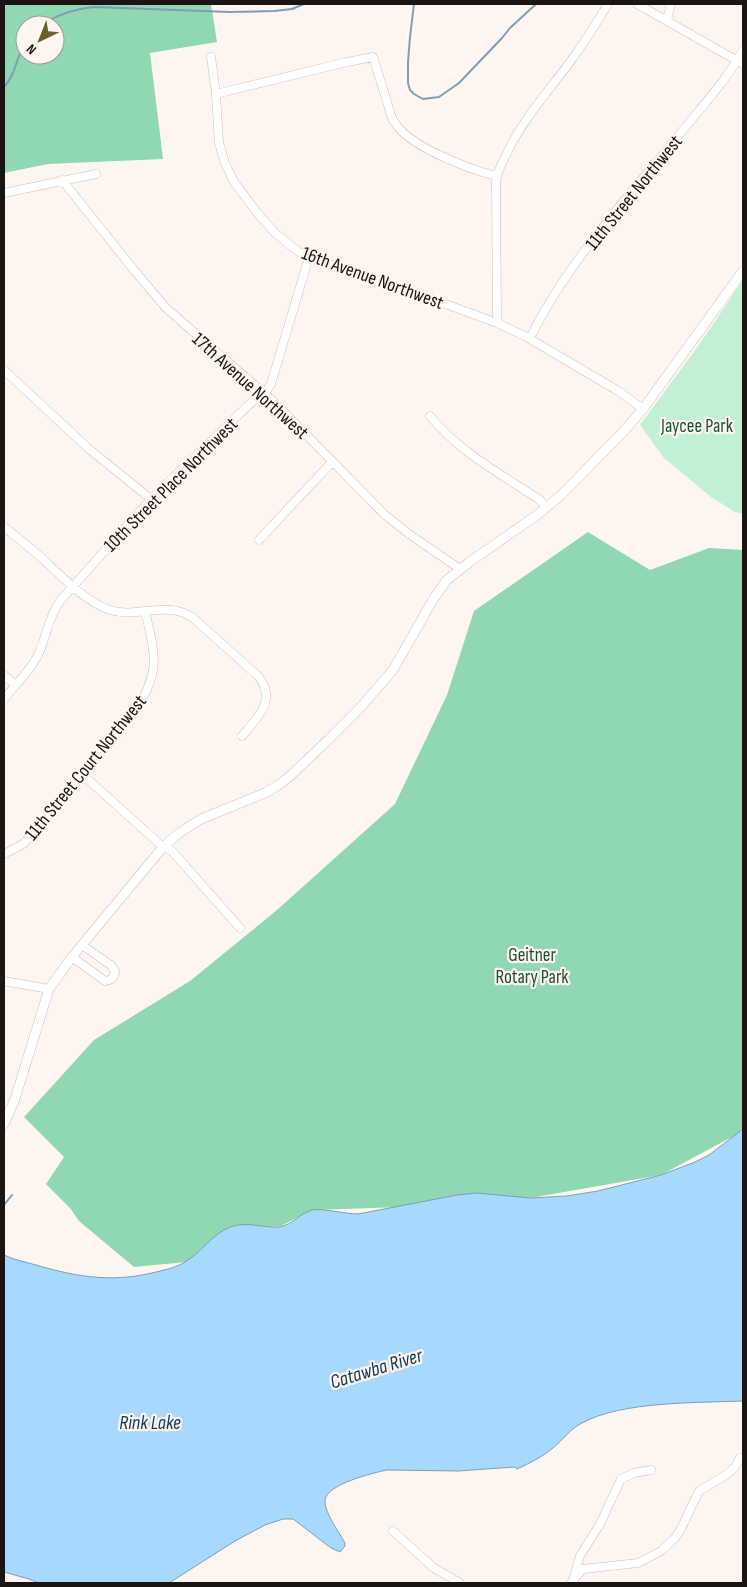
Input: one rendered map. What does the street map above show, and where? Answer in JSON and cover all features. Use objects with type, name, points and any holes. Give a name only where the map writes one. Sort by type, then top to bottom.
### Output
[{"type":"street","points":[[497,323],[496,176],[527,118],[593,30],[608,4]]},
{"type":"street","points":[[637,4],[740,63]]},
{"type":"street","points":[[667,20],[671,4]]},
{"type":"street","name":"11th Street Northwest","points":[[530,338],[546,308],[581,256],[697,112],[740,63],[743,50]]},
{"type":"street","name":"16th Avenue Northwest","points":[[211,57],[216,94],[219,143],[225,163],[234,182],[276,234],[299,252],[309,257],[405,289],[497,323],[530,338],[620,392],[643,409]]},
{"type":"street","points":[[216,94],[373,57],[392,118],[403,133],[411,140],[433,152],[496,176]]},
{"type":"street","points":[[4,192],[96,174]]},
{"type":"street","name":"17th Avenue Northwest","points":[[62,180],[166,308],[299,426],[384,514],[409,534],[460,569]]},
{"type":"street","name":"10th Street Place Northwest","points":[[4,699],[37,656],[54,610],[73,586],[151,499],[262,392],[267,390],[275,375],[309,257]]},
{"type":"street","points":[[4,1124],[15,1099],[49,989],[72,957],[163,847],[179,833],[202,819],[266,793],[289,777],[360,708],[393,670],[434,598],[447,580],[546,508],[612,444],[643,409],[743,270]]},
{"type":"street","points":[[4,370],[89,449],[151,499]]},
{"type":"street","points":[[430,416],[444,431],[469,452],[540,500],[546,508]]},
{"type":"street","points":[[259,540],[332,462]]},
{"type":"street","points":[[4,527],[73,586],[107,609],[125,612],[171,609],[190,616],[261,680],[266,692],[264,706],[261,713],[242,736]]},
{"type":"street","name":"11th Street Court Northwest","points":[[4,854],[19,847],[31,836],[133,714],[149,688],[154,670],[154,656],[145,611]]},
{"type":"street","points":[[4,675],[15,685]]},
{"type":"street","points":[[83,776],[163,847],[172,851],[240,928]]},
{"type":"street","points":[[72,957],[105,981],[111,980],[116,971],[112,966],[82,945]]},
{"type":"street","points":[[4,982],[49,989]]},
{"type":"street","points":[[572,1581],[583,1569],[638,1563],[661,1551],[681,1530],[699,1491],[735,1467],[740,1458]]},
{"type":"street","points":[[572,1581],[580,1556],[600,1524],[621,1479],[634,1473],[651,1470]]},
{"type":"street","points":[[393,1531],[434,1568],[460,1583]]},
{"type":"green space","points":[[4,4],[211,4],[217,42],[150,53],[163,159],[48,164],[4,173]]},
{"type":"green space","name":"Jaycee Park","points":[[743,280],[743,514],[735,512],[711,497],[664,458],[640,425],[699,345]]},
{"type":"green space","name":"Geitner Rotary Park","points":[[588,532],[650,570],[709,548],[743,550],[743,1131],[661,1175],[530,1198],[457,1195],[401,1207],[312,1210],[281,1226],[230,1228],[186,1262],[134,1267],[79,1221],[70,1208],[46,1184],[64,1157],[24,1117],[94,1040],[190,981],[277,910],[395,804],[447,695],[474,611]]},
{"type":"water","name":"Rink Lake","points":[[743,1129],[743,1401],[660,1404],[599,1416],[578,1425],[549,1451],[517,1469],[515,1467],[458,1471],[387,1470],[352,1480],[334,1489],[325,1500],[329,1516],[345,1543],[340,1552],[331,1548],[293,1519],[283,1519],[265,1525],[235,1541],[169,1583],[39,1583],[4,1572],[4,1255],[16,1260],[83,1276],[113,1278],[144,1275],[182,1264],[218,1234],[236,1225],[279,1227],[312,1210],[358,1214],[457,1195],[477,1193],[530,1198],[567,1196],[598,1191],[661,1175],[695,1162],[709,1155]]},
{"type":"waterway","points":[[62,15],[94,7],[230,12],[274,11],[292,9],[304,4]]},
{"type":"waterway","points":[[414,4],[408,62],[408,83],[410,90],[423,99],[439,97],[459,83],[510,28],[536,4]]},
{"type":"waterway","points":[[4,87],[16,65]]},
{"type":"waterway","points":[[4,1205],[12,1195]]},
{"type":"water label","name":"Catawba River","points":[[376,1368]]}]
